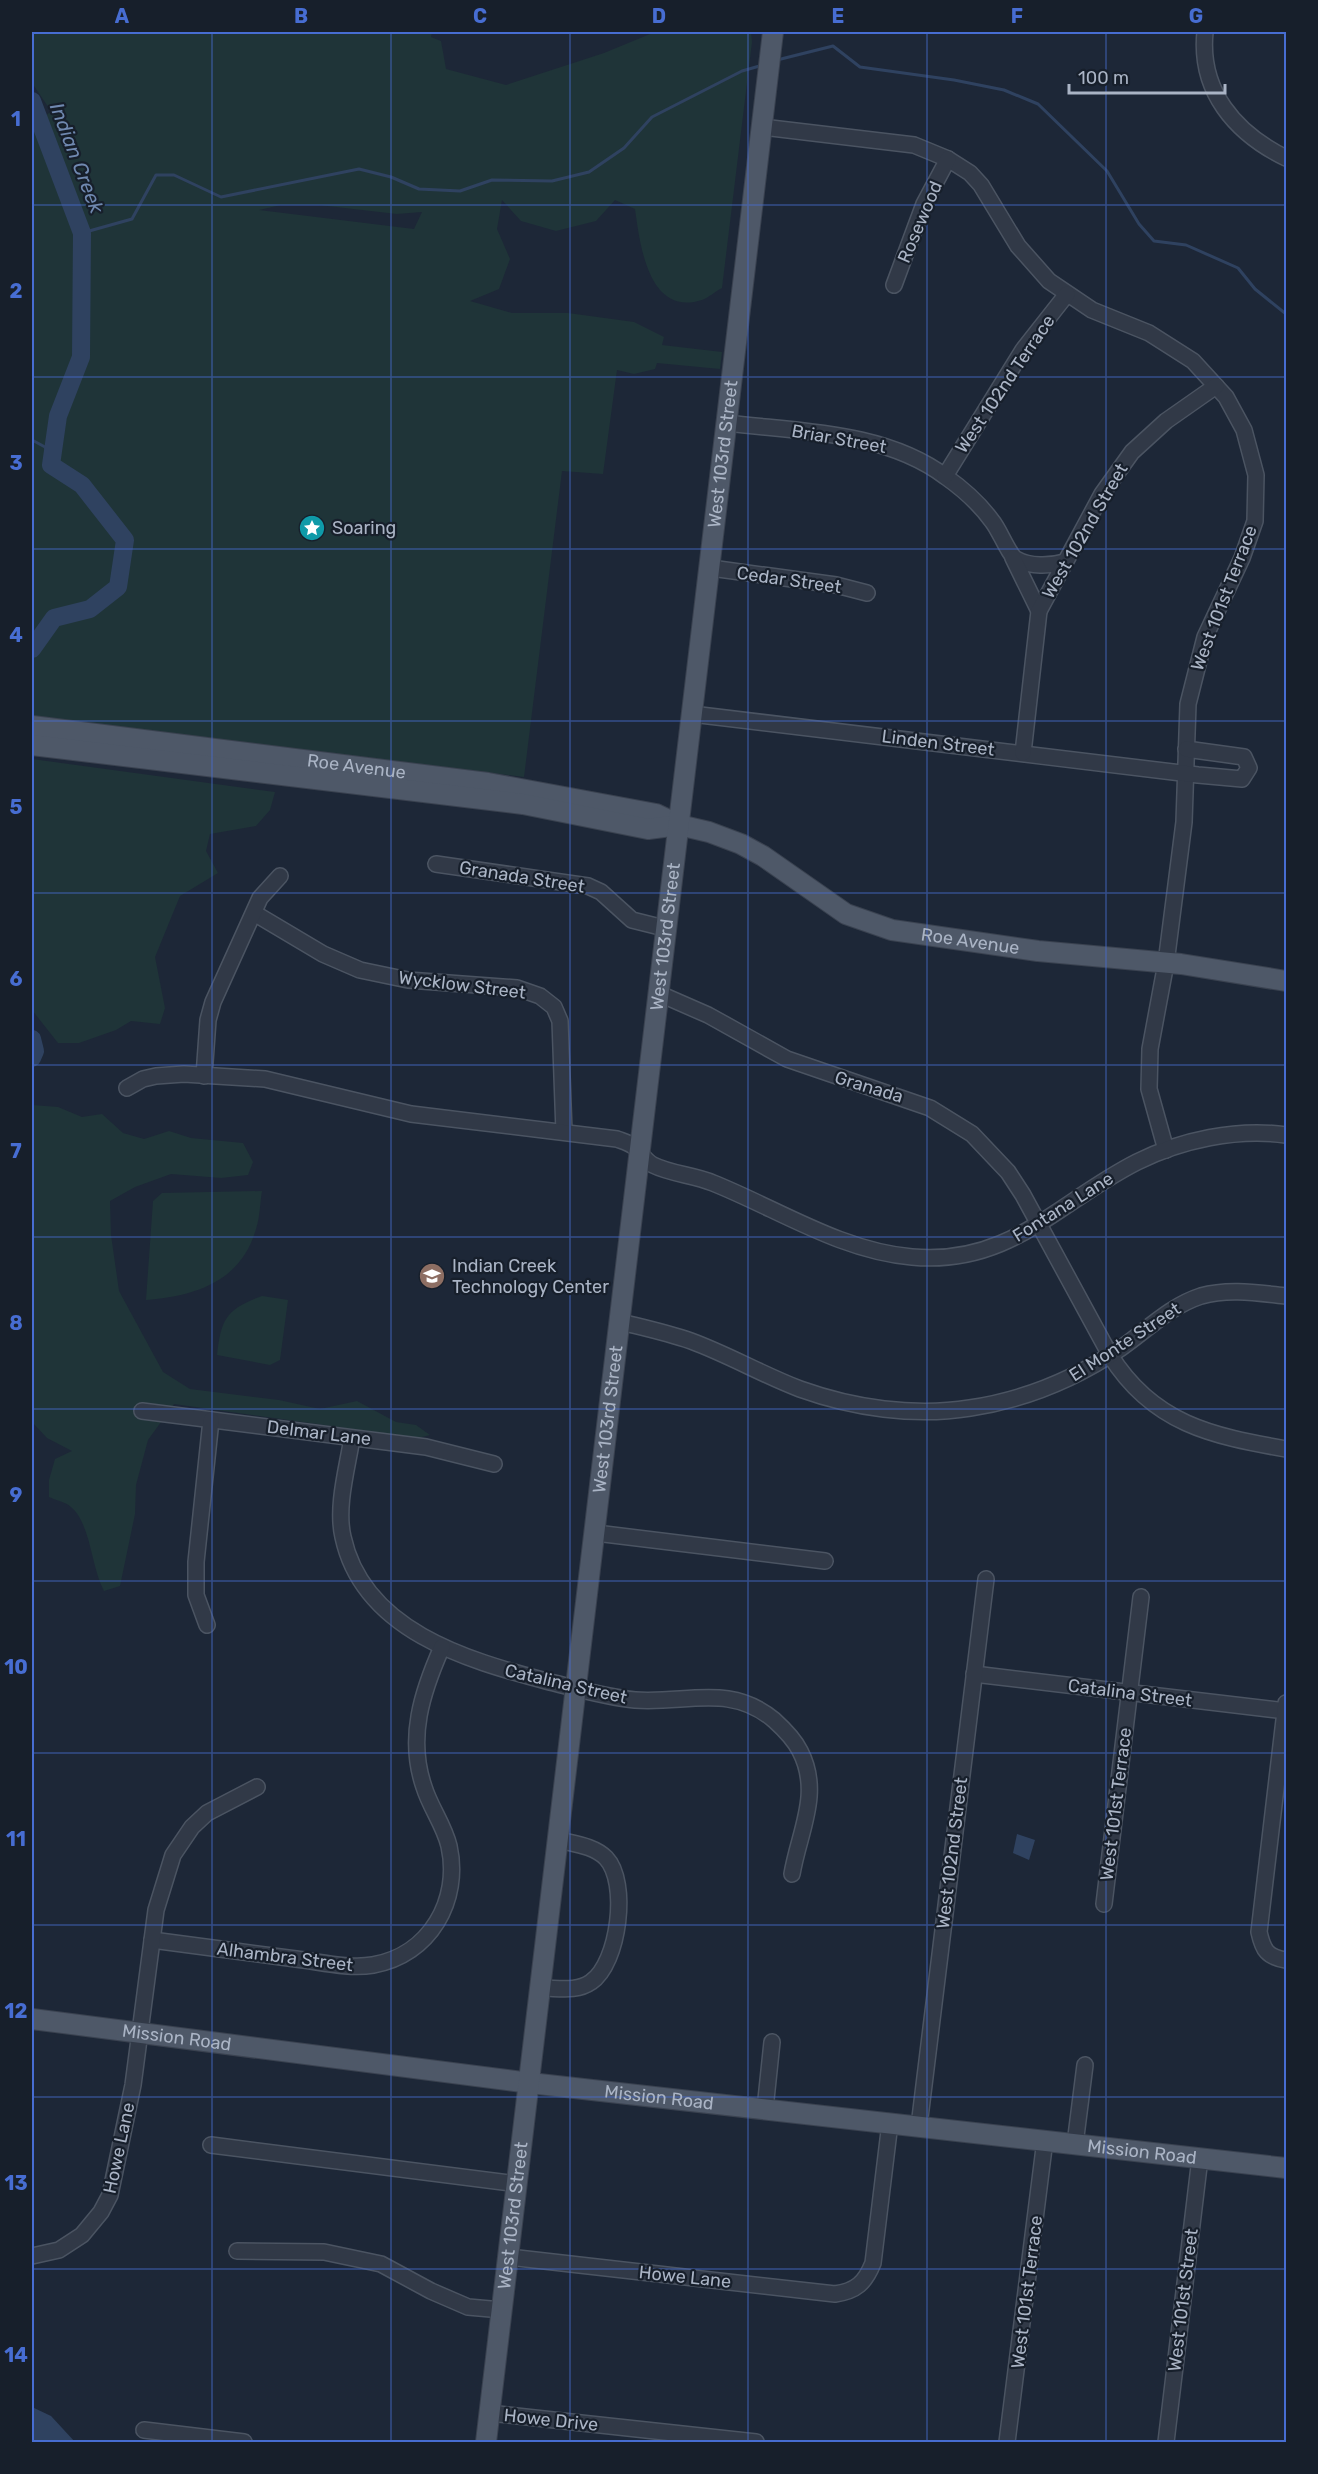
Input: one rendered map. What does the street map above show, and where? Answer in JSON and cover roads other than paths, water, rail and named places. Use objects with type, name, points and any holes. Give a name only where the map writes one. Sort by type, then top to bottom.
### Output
[{"type":"main road","name":"West 103rd Street","points":[[486,2442],[542,1988],[609,1405],[668,929],[773,32]]},
{"type":"main road","name":"Roe Avenue","points":[[32,726],[46,741],[272,766],[514,787],[656,814],[679,825],[710,832],[741,844],[764,856],[846,914],[874,925],[984,945],[1166,963],[1287,981]]},
{"type":"main road","name":"Mission Road","points":[[32,2019],[530,2083],[1287,2168]]},
{"type":"street","points":[[1205,32],[1205,60],[1209,79],[1220,104],[1239,128],[1256,142],[1287,158]]},
{"type":"street","name":"West 101st Terrace","points":[[762,127],[914,145],[948,159],[970,173],[981,184],[1018,246],[1049,281],[1092,310],[1149,333],[1174,346],[1193,361],[1232,407],[1252,449],[1258,498],[1250,541],[1215,612],[1195,670],[1188,704],[1184,822],[1166,963],[1148,1069],[1152,1106],[1166,1150]]},
{"type":"street","name":"Rosewood","points":[[894,285],[924,204],[948,159]]},
{"type":"street","name":"West 102nd Terrace","points":[[945,476],[1023,350],[1067,294]]},
{"type":"street","name":"West 102nd Street","points":[[1023,753],[1039,611],[1102,494],[1132,452],[1166,421],[1216,386]]},
{"type":"street","name":"Briar Street","points":[[727,423],[864,440],[908,455],[945,476],[980,505],[993,522],[1039,611]]},
{"type":"street","points":[[1013,558],[1028,564],[1065,562]]},
{"type":"street","name":"Cedar Street","points":[[711,568],[836,585],[867,593]]},
{"type":"street","name":"Linden Street","points":[[692,714],[1184,773]]},
{"type":"street","points":[[1184,773],[1242,778],[1249,768],[1244,757],[1186,749]]},
{"type":"street","name":"Granada Street","points":[[436,864],[588,886],[601,892],[632,920],[668,929]]},
{"type":"street","points":[[204,1076],[208,1020],[213,1002],[260,898],[280,876]]},
{"type":"street","name":"Wycklow Street","points":[[254,913],[323,954],[360,970],[408,980],[517,988],[540,996],[554,1007],[560,1021],[564,1132]]},
{"type":"street","name":"Granada","points":[[660,994],[708,1014],[787,1059],[911,1100],[952,1120],[991,1152],[1008,1172],[1039,1225]]},
{"type":"street","points":[[127,1088],[143,1079],[156,1076],[265,1079],[411,1114],[617,1139],[632,1145],[641,1154]]},
{"type":"street","name":"Fontana Lane","points":[[641,1154],[650,1164],[713,1183],[829,1235],[885,1253],[922,1257],[970,1253],[997,1246],[1039,1225],[1129,1167],[1166,1150],[1222,1136],[1256,1133],[1287,1136]]},
{"type":"street","points":[[1039,1225],[1110,1355],[1141,1394],[1187,1425],[1227,1438],[1287,1449]]},
{"type":"street","name":"El Monte Street","points":[[621,1322],[692,1342],[799,1389],[833,1400],[903,1411],[931,1412],[993,1404],[1052,1386],[1110,1355],[1172,1311],[1199,1297],[1229,1292],[1287,1296]]},
{"type":"street","name":"Delmar Lane","points":[[142,1411],[426,1447],[494,1464]]},
{"type":"street","points":[[207,1625],[196,1594],[196,1562],[211,1420]]},
{"type":"street","name":"Catalina Street","points":[[352,1438],[343,1499],[342,1535],[353,1569],[377,1604],[415,1632],[442,1647],[480,1663],[576,1689],[634,1700],[663,1701],[724,1697],[758,1709],[783,1728],[800,1751],[810,1786],[808,1813],[792,1874]]},
{"type":"street","points":[[596,1533],[825,1561]]},
{"type":"street","name":"West 102nd Street","points":[[919,2126],[986,1579]]},
{"type":"street","name":"West 101st Terrace","points":[[1104,1904],[1141,1597]]},
{"type":"street","name":"Alhambra Street","points":[[152,1940],[357,1966],[374,1965],[398,1957],[422,1941],[444,1911],[453,1882],[447,1838],[423,1785],[417,1747],[419,1711],[424,1687],[442,1647]]},
{"type":"street","name":"Catalina Street","points":[[974,1674],[1130,1693],[1286,1707]]},
{"type":"street","points":[[1286,1707],[1259,1932],[1263,1948],[1270,1956],[1287,1960]]},
{"type":"street","name":"Howe Lane","points":[[32,2256],[49,2254],[66,2246],[90,2227],[107,2203],[113,2184],[123,2122],[133,2085],[152,1940],[163,1878],[178,1845],[207,1813],[257,1787]]},
{"type":"street","points":[[542,1988],[575,1989],[590,1983],[600,1974],[612,1950],[619,1896],[618,1882],[606,1858],[595,1850],[559,1840]]},
{"type":"street","points":[[765,2109],[772,2042]]},
{"type":"street","points":[[1075,2144],[1085,2065]]},
{"type":"street","name":"Howe Lane","points":[[509,2257],[835,2294],[848,2292],[860,2285],[867,2277],[873,2263],[890,2123]]},
{"type":"street","name":"West 101st Terrace","points":[[1007,2442],[1045,2140]]},
{"type":"street","points":[[211,2145],[518,2184]]},
{"type":"street","name":"West 101st Street","points":[[1166,2442],[1200,2158]]},
{"type":"street","points":[[237,2251],[324,2252],[381,2264],[431,2291],[468,2307],[502,2310]]},
{"type":"street","name":"Howe Drive","points":[[490,2413],[756,2442]]},
{"type":"street","points":[[144,2430],[244,2442]]},
{"type":"water","points":[[1017,1834],[1035,1840],[1029,1860],[1013,1853]]},
{"type":"water","points":[[32,2407],[51,2416],[75,2442],[32,2442]]},
{"type":"waterway","points":[[777,60],[833,46],[860,67],[954,80],[1004,90],[1038,104],[1107,171],[1139,224],[1154,241],[1186,245],[1238,268],[1255,289],[1286,314]]},
{"type":"waterway","points":[[82,233],[132,219],[156,175],[174,175],[221,197],[359,169],[391,177],[419,189],[460,191],[492,180],[552,181],[589,172],[624,148],[652,117],[742,71],[763,65]]},
{"type":"waterway","name":"Indian Creek","points":[[32,101],[82,233],[81,357],[58,416],[51,465],[82,485],[125,540],[118,587],[90,609],[54,618],[32,649]]},
{"type":"waterway","points":[[32,440],[45,447],[52,461]]},
{"type":"waterway","name":"Indian Creek","points":[[32,1039],[35,1051],[32,1058]]},
{"type":"place","name":"Soaring","points":[[312,528]]},
{"type":"place","name":"Indian Creek Technology Center","points":[[432,1276]]}]
